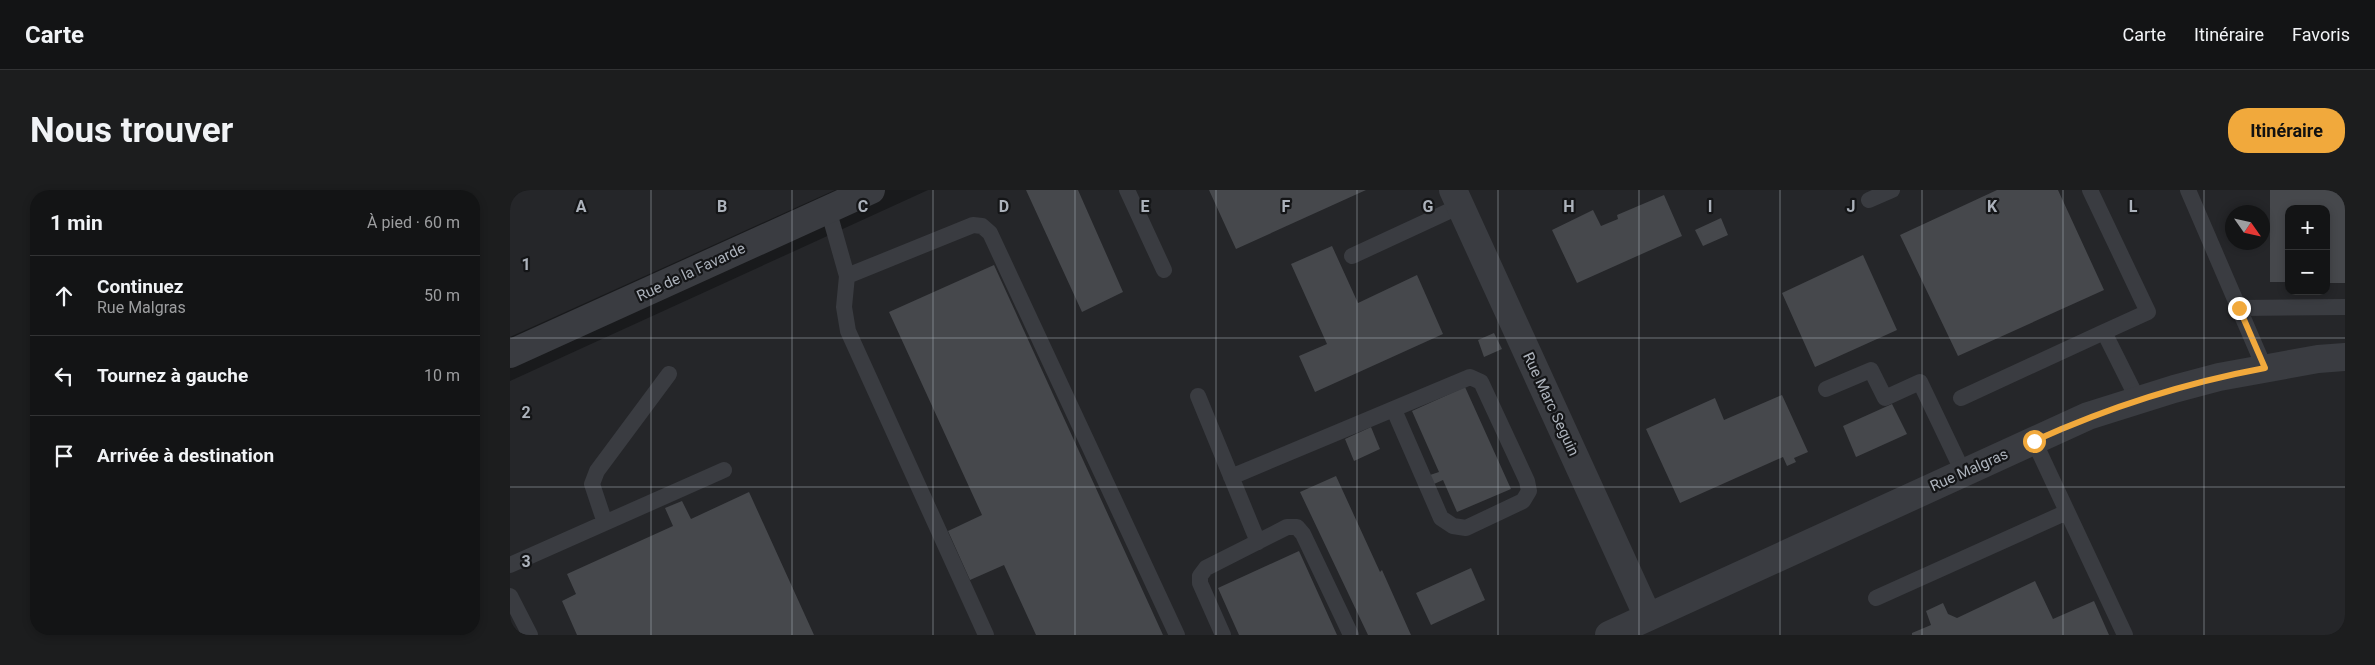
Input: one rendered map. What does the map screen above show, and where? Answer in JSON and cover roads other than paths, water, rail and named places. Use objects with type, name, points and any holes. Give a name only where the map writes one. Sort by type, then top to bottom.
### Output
[{"type":"street","name":"Rue de la Favarde","points":[[510,354],[871,190]]},
{"type":"street","name":"Rue Marc Seguin","points":[[1457,198],[1648,617]]},
{"type":"street","name":"Rue Malgras","points":[[1609,635],[2088,416],[2219,377],[2318,359],[2345,357]]},
{"type":"lane","points":[[1127,190],[1164,270]]},
{"type":"lane","points":[[1869,200],[1892,190]]},
{"type":"lane","points":[[1961,398],[2148,312],[2090,190]]},
{"type":"lane","points":[[2188,190],[2265,368]]},
{"type":"lane","points":[[1352,256],[1457,198]]},
{"type":"lane","points":[[828,209],[847,276],[844,307],[848,331],[986,635]]},
{"type":"lane","points":[[847,276],[973,225],[982,226],[990,233],[1177,635]]},
{"type":"lane","points":[[2239,308],[2345,307]]},
{"type":"lane","points":[[2104,332],[2138,400]]},
{"type":"lane","points":[[1826,390],[1871,370],[1885,398],[1920,382],[1963,472]]},
{"type":"lane","points":[[605,523],[594,494],[592,484],[594,477],[669,374]]},
{"type":"lane","points":[[1231,477],[1470,377],[1476,378],[1480,382],[1527,481],[1529,491],[1523,501],[1466,528],[1453,526],[1441,518],[1394,410]]},
{"type":"lane","points":[[1198,396],[1258,542]]},
{"type":"lane","points":[[2034,441],[2125,635]]},
{"type":"lane","points":[[510,565],[724,470]]},
{"type":"lane","points":[[1876,598],[2067,512]]},
{"type":"lane","points":[[1223,635],[1200,584],[1200,576],[1206,568],[1287,527],[1296,527],[1303,534],[1351,635]]},
{"type":"lane","points":[[510,596],[530,635]]}]
